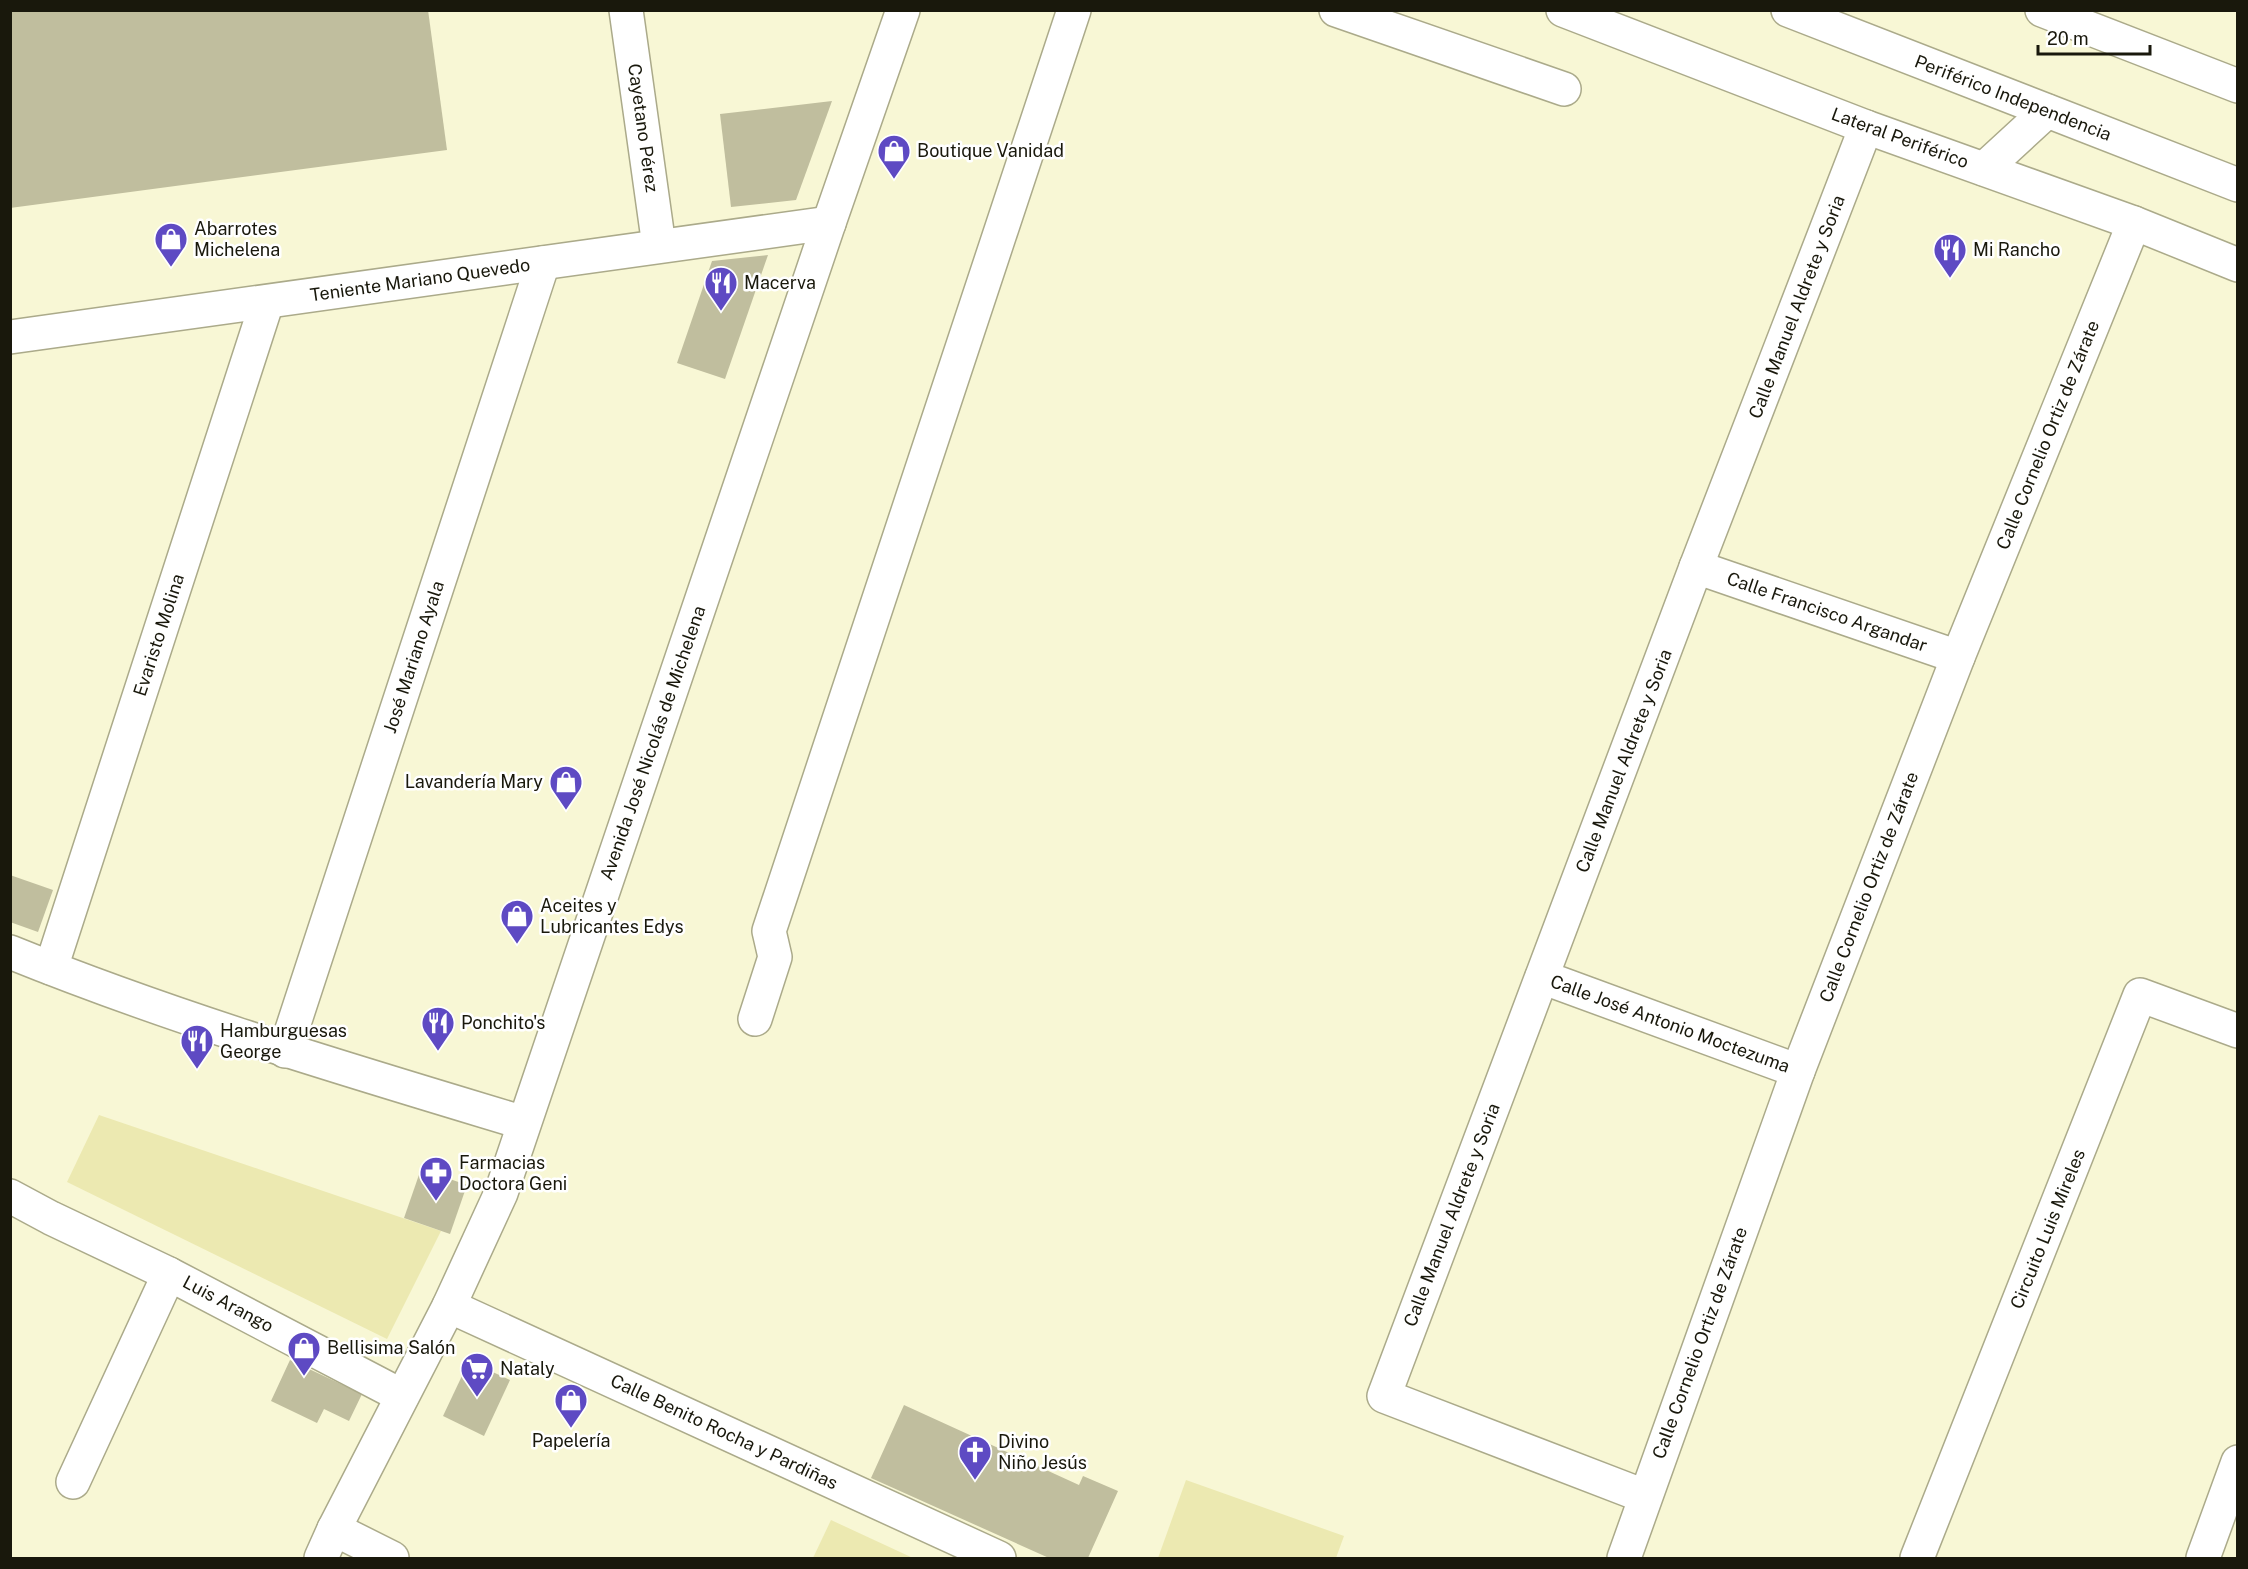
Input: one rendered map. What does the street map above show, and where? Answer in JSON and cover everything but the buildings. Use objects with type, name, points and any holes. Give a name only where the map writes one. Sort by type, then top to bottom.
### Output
[{"type":"main road","name":"Cayetano Pérez","points":[[626,10],[659,246]]},
{"type":"main road","name":"Avenida José Nicolás de Michelena","points":[[327,1544],[449,1306],[501,1193],[903,10]]},
{"type":"main road","points":[[754,1018],[775,957],[769,931],[1074,10]]},
{"type":"main road","points":[[1336,10],[1564,89]]},
{"type":"main road","name":"Lateral Periférico","points":[[1563,10],[1866,127],[2134,224],[2238,265]]},
{"type":"main road","name":"Periférico Independencia","points":[[1788,10],[2238,185]]},
{"type":"main road","points":[[2042,10],[2238,86]]},
{"type":"main road","points":[[2079,25],[2112,10]]},
{"type":"main road","points":[[1984,169],[2047,111]]},
{"type":"main road","name":"Calle Manuel Aldrete y Soria","points":[[1644,1496],[1384,1396],[1696,567],[1866,127]]},
{"type":"main road","name":"Teniente Mariano Quevedo","points":[[11,338],[829,223]]},
{"type":"main road","name":"Calle Cornelio Ortiz de Zárate","points":[[1624,1558],[1644,1496],[1798,1071],[1958,657],[2134,224]]},
{"type":"main road","name":"José Mariano Ayala","points":[[285,1051],[543,263]]},
{"type":"main road","name":"Evaristo Molina","points":[[51,968],[267,302]]},
{"type":"main road","name":"Calle Francisco Argandar","points":[[1696,567],[1958,657]]},
{"type":"main road","points":[[10,952],[285,1051],[524,1123]]},
{"type":"main road","name":"Calle José Antonio Moctezuma","points":[[1542,977],[1798,1071]]},
{"type":"main road","name":"Circuito Luis Mireles","points":[[1917,1558],[2140,995],[2238,1031]]},
{"type":"main road","name":"Luis Arango","points":[[10,1196],[169,1274],[402,1396]]},
{"type":"main road","points":[[73,1482],[169,1274]]},
{"type":"main road","name":"Calle Benito Rocha y Pardiñas","points":[[449,1306],[999,1558]]},
{"type":"main road","points":[[2203,1558],[2238,1461]]},
{"type":"main road","points":[[327,1544],[392,1558]]},
{"type":"shaded area","points":[[99,1115],[441,1231],[387,1339],[67,1182]]},
{"type":"shaded area","points":[[1186,1480],[1344,1536],[1336,1558],[1158,1558]]},
{"type":"shaded area","points":[[831,1520],[913,1558],[813,1558]]},
{"type":"place","name":"Boutique Vanidad","points":[[894,180]]},
{"type":"place","name":"Abarrotes Michelena","points":[[171,268]]},
{"type":"place","name":"Mi Rancho","points":[[1950,279]]},
{"type":"place","name":"Macerva","points":[[721,312]]},
{"type":"place","name":"Lavandería Mary","points":[[566,811]]},
{"type":"place","name":"Aceites y Lubricantes Edys","points":[[517,945]]},
{"type":"place","name":"Ponchito's","points":[[438,1052]]},
{"type":"place","name":"Hamburguesas George","points":[[197,1070]]},
{"type":"place","name":"Farmacias Doctora Geni","points":[[436,1202]]},
{"type":"place","name":"Bellisima Salón","points":[[304,1377]]},
{"type":"place","name":"Nataly","points":[[477,1398]]},
{"type":"place","name":"Papelería","points":[[571,1429]]},
{"type":"place","name":"Divino Niño Jesús","points":[[975,1481]]}]
